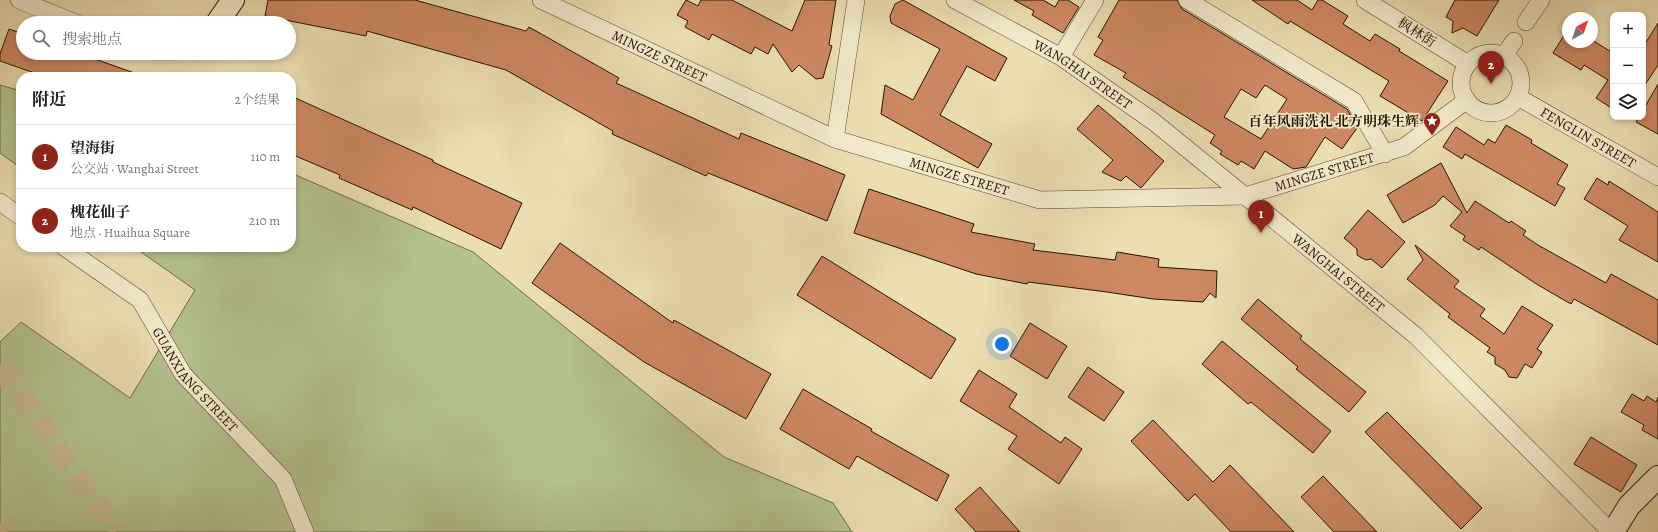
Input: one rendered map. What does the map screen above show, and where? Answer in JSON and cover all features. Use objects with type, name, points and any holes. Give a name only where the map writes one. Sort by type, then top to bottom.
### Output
[{"type":"main road","points":[[222,16],[233,0]]},
{"type":"main road","points":[[1612,532],[1629,506],[1658,477]]},
{"type":"street","points":[[19,0],[59,16]]},
{"type":"street","name":"MINGZE STREET","points":[[541,0],[835,139],[1040,200],[1245,196],[1404,147],[1466,100]]},
{"type":"street","points":[[835,139],[856,0]]},
{"type":"street","name":"WANGHAI STREET","points":[[955,0],[1062,57],[1154,122],[1416,336],[1612,532]]},
{"type":"street","points":[[1062,57],[1096,0]]},
{"type":"street","points":[[1187,0],[1354,101],[1385,154]]},
{"type":"street","name":"枫林街","points":[[1366,0],[1468,64]]},
{"type":"street","points":[[1526,22],[1541,0]]},
{"type":"street","points":[[1504,56],[1514,41]]},
{"type":"street","points":[[1491,53],[1504,56],[1516,66],[1522,82],[1518,97],[1508,109],[1493,114],[1478,110],[1466,100],[1461,89],[1462,76],[1468,64],[1478,56],[1491,53]]},
{"type":"street","name":"FENGLIN STREET","points":[[1518,97],[1658,177]]},
{"type":"street","points":[[0,202],[16,213]]},
{"type":"street","name":"GUANXIANG STREET","points":[[71,252],[140,300],[183,374],[283,479],[305,532]]},
{"type":"green space","points":[[0,85],[16,90],[16,164],[0,153]]},
{"type":"green space","points":[[296,175],[473,252],[724,457],[833,503],[852,532],[0,532],[0,342],[21,322],[130,398],[195,290],[141,252],[296,252]]},
{"type":"building","points":[[268,0],[415,0],[526,31],[529,27],[619,78],[616,83],[739,139],[741,133],[845,175],[827,221],[708,173],[706,176],[612,134],[613,131],[506,70],[367,31],[366,36],[296,22],[296,16],[265,16]]},
{"type":"building","points":[[686,0],[698,6],[701,0],[732,0],[792,31],[805,0],[836,0],[829,45],[832,46],[823,78],[816,79],[799,65],[792,72],[773,44],[768,54],[755,47],[751,54],[712,34],[709,40],[685,27],[688,21],[677,15]]},
{"type":"building","points":[[903,0],[1007,58],[995,81],[967,66],[940,115],[992,144],[978,168],[881,114],[885,85],[913,100],[940,49],[891,23],[890,16],[895,4]]},
{"type":"building","points":[[1014,0],[1043,0],[1055,7],[1059,0],[1068,0],[1079,7],[1063,33],[1032,15],[1034,11]]},
{"type":"building","points":[[1119,0],[1177,0],[1182,9],[1347,109],[1351,116],[1352,125],[1357,128],[1342,149],[1325,137],[1306,167],[1293,169],[1265,151],[1254,169],[1241,161],[1238,165],[1220,154],[1222,151],[1210,143],[1215,135],[1123,77],[1126,73],[1094,55],[1103,40],[1098,37]],"holes":[[[1265,85],[1287,99],[1261,139],[1224,117],[1241,89],[1256,98]]]},
{"type":"building","points":[[1252,0],[1297,0],[1312,10],[1318,0],[1322,0],[1348,16],[1343,24],[1370,41],[1375,34],[1400,49],[1399,51],[1448,81],[1422,121],[1380,96],[1389,81],[1290,21],[1288,24]]},
{"type":"building","points":[[1455,0],[1499,0],[1477,36],[1463,28],[1452,33],[1453,21],[1446,17]]},
{"type":"building","points":[[1658,23],[1658,65],[1646,83],[1646,48],[1646,42]]},
{"type":"building","points":[[9,29],[16,32],[16,60],[98,60],[132,72],[32,72],[0,61],[0,54]]},
{"type":"building","points":[[1562,39],[1562,48],[1598,48],[1598,44],[1610,51],[1610,107],[1596,98],[1608,80],[1584,65],[1581,70],[1553,53]]},
{"type":"building","points":[[1658,84],[1658,134],[1636,122],[1637,120],[1646,120],[1646,105]]},
{"type":"building","points":[[296,98],[433,160],[433,162],[522,203],[501,249],[413,207],[412,210],[339,178],[340,175],[296,156]]},
{"type":"building","points":[[1098,105],[1164,161],[1141,188],[1126,176],[1121,181],[1102,172],[1113,160],[1077,129]]},
{"type":"building","points":[[1506,125],[1532,140],[1531,143],[1568,165],[1557,184],[1565,188],[1555,206],[1465,154],[1462,159],[1443,147],[1456,127],[1484,145],[1488,139],[1495,143]]},
{"type":"building","points":[[1441,163],[1467,213],[1475,201],[1509,223],[1511,221],[1526,231],[1523,235],[1538,245],[1606,283],[1611,274],[1658,300],[1658,345],[1574,299],[1571,304],[1538,285],[1481,247],[1479,250],[1463,240],[1465,236],[1450,226],[1462,212],[1443,196],[1435,205],[1403,223],[1387,195]]},
{"type":"building","points":[[1597,178],[1608,185],[1609,181],[1658,212],[1658,262],[1619,240],[1628,226],[1584,199]]},
{"type":"building","points":[[869,189],[974,224],[971,232],[1035,244],[1033,250],[1115,260],[1117,252],[1159,259],[1158,267],[1217,271],[1216,298],[1210,293],[1203,302],[1153,299],[1028,282],[1027,284],[976,274],[854,233]]},
{"type":"building","points":[[1368,210],[1405,242],[1382,268],[1371,259],[1366,260],[1357,255],[1357,249],[1344,238]]},
{"type":"building","points":[[560,243],[673,323],[674,320],[771,374],[746,419],[644,362],[532,283]]},
{"type":"building","points":[[1415,245],[1459,281],[1454,287],[1485,309],[1480,316],[1504,334],[1522,306],[1553,325],[1537,349],[1542,352],[1532,368],[1525,364],[1517,378],[1509,377],[1505,370],[1495,364],[1495,357],[1487,352],[1490,348],[1448,317],[1450,314],[1407,279],[1423,260]]},
{"type":"building","points":[[822,256],[956,339],[931,379],[797,295]]},
{"type":"building","points":[[1258,299],[1302,336],[1300,339],[1366,392],[1349,412],[1296,369],[1298,367],[1241,319]]},
{"type":"building","points":[[1030,323],[1067,346],[1047,379],[1010,356]]},
{"type":"building","points":[[1222,341],[1331,431],[1313,453],[1251,402],[1248,404],[1202,364]]},
{"type":"building","points":[[1088,367],[1124,392],[1104,421],[1068,397]]},
{"type":"building","points":[[979,370],[1017,394],[1009,407],[1061,443],[1065,437],[1082,449],[1059,484],[1008,449],[1017,436],[960,401]]},
{"type":"building","points":[[803,389],[872,429],[871,431],[949,475],[937,501],[857,456],[849,469],[780,429]]},
{"type":"building","points":[[1632,394],[1644,401],[1647,396],[1656,402],[1658,397],[1658,439],[1642,430],[1644,425],[1621,412]]},
{"type":"building","points":[[1387,412],[1482,508],[1461,529],[1365,432]]},
{"type":"building","points":[[1153,420],[1213,482],[1230,465],[1294,532],[1231,532],[1195,494],[1188,501],[1131,441]]},
{"type":"building","points":[[1591,437],[1637,465],[1621,492],[1574,464]]},
{"type":"building","points":[[1323,476],[1377,532],[1334,532],[1301,497]]},
{"type":"building","points":[[980,487],[1020,532],[976,532],[955,509]]},
{"type":"tunnel","points":[[0,366],[116,532]]},
{"type":"tunnel","points":[[0,523],[7,532]]},
{"type":"place","name":"槐花仙子","points":[[1491,84]]},
{"type":"place","name":"百年风雨洗礼 北方明珠生辉","points":[[1432,136]]},
{"type":"place","name":"望海街","points":[[1261,233]]}]
